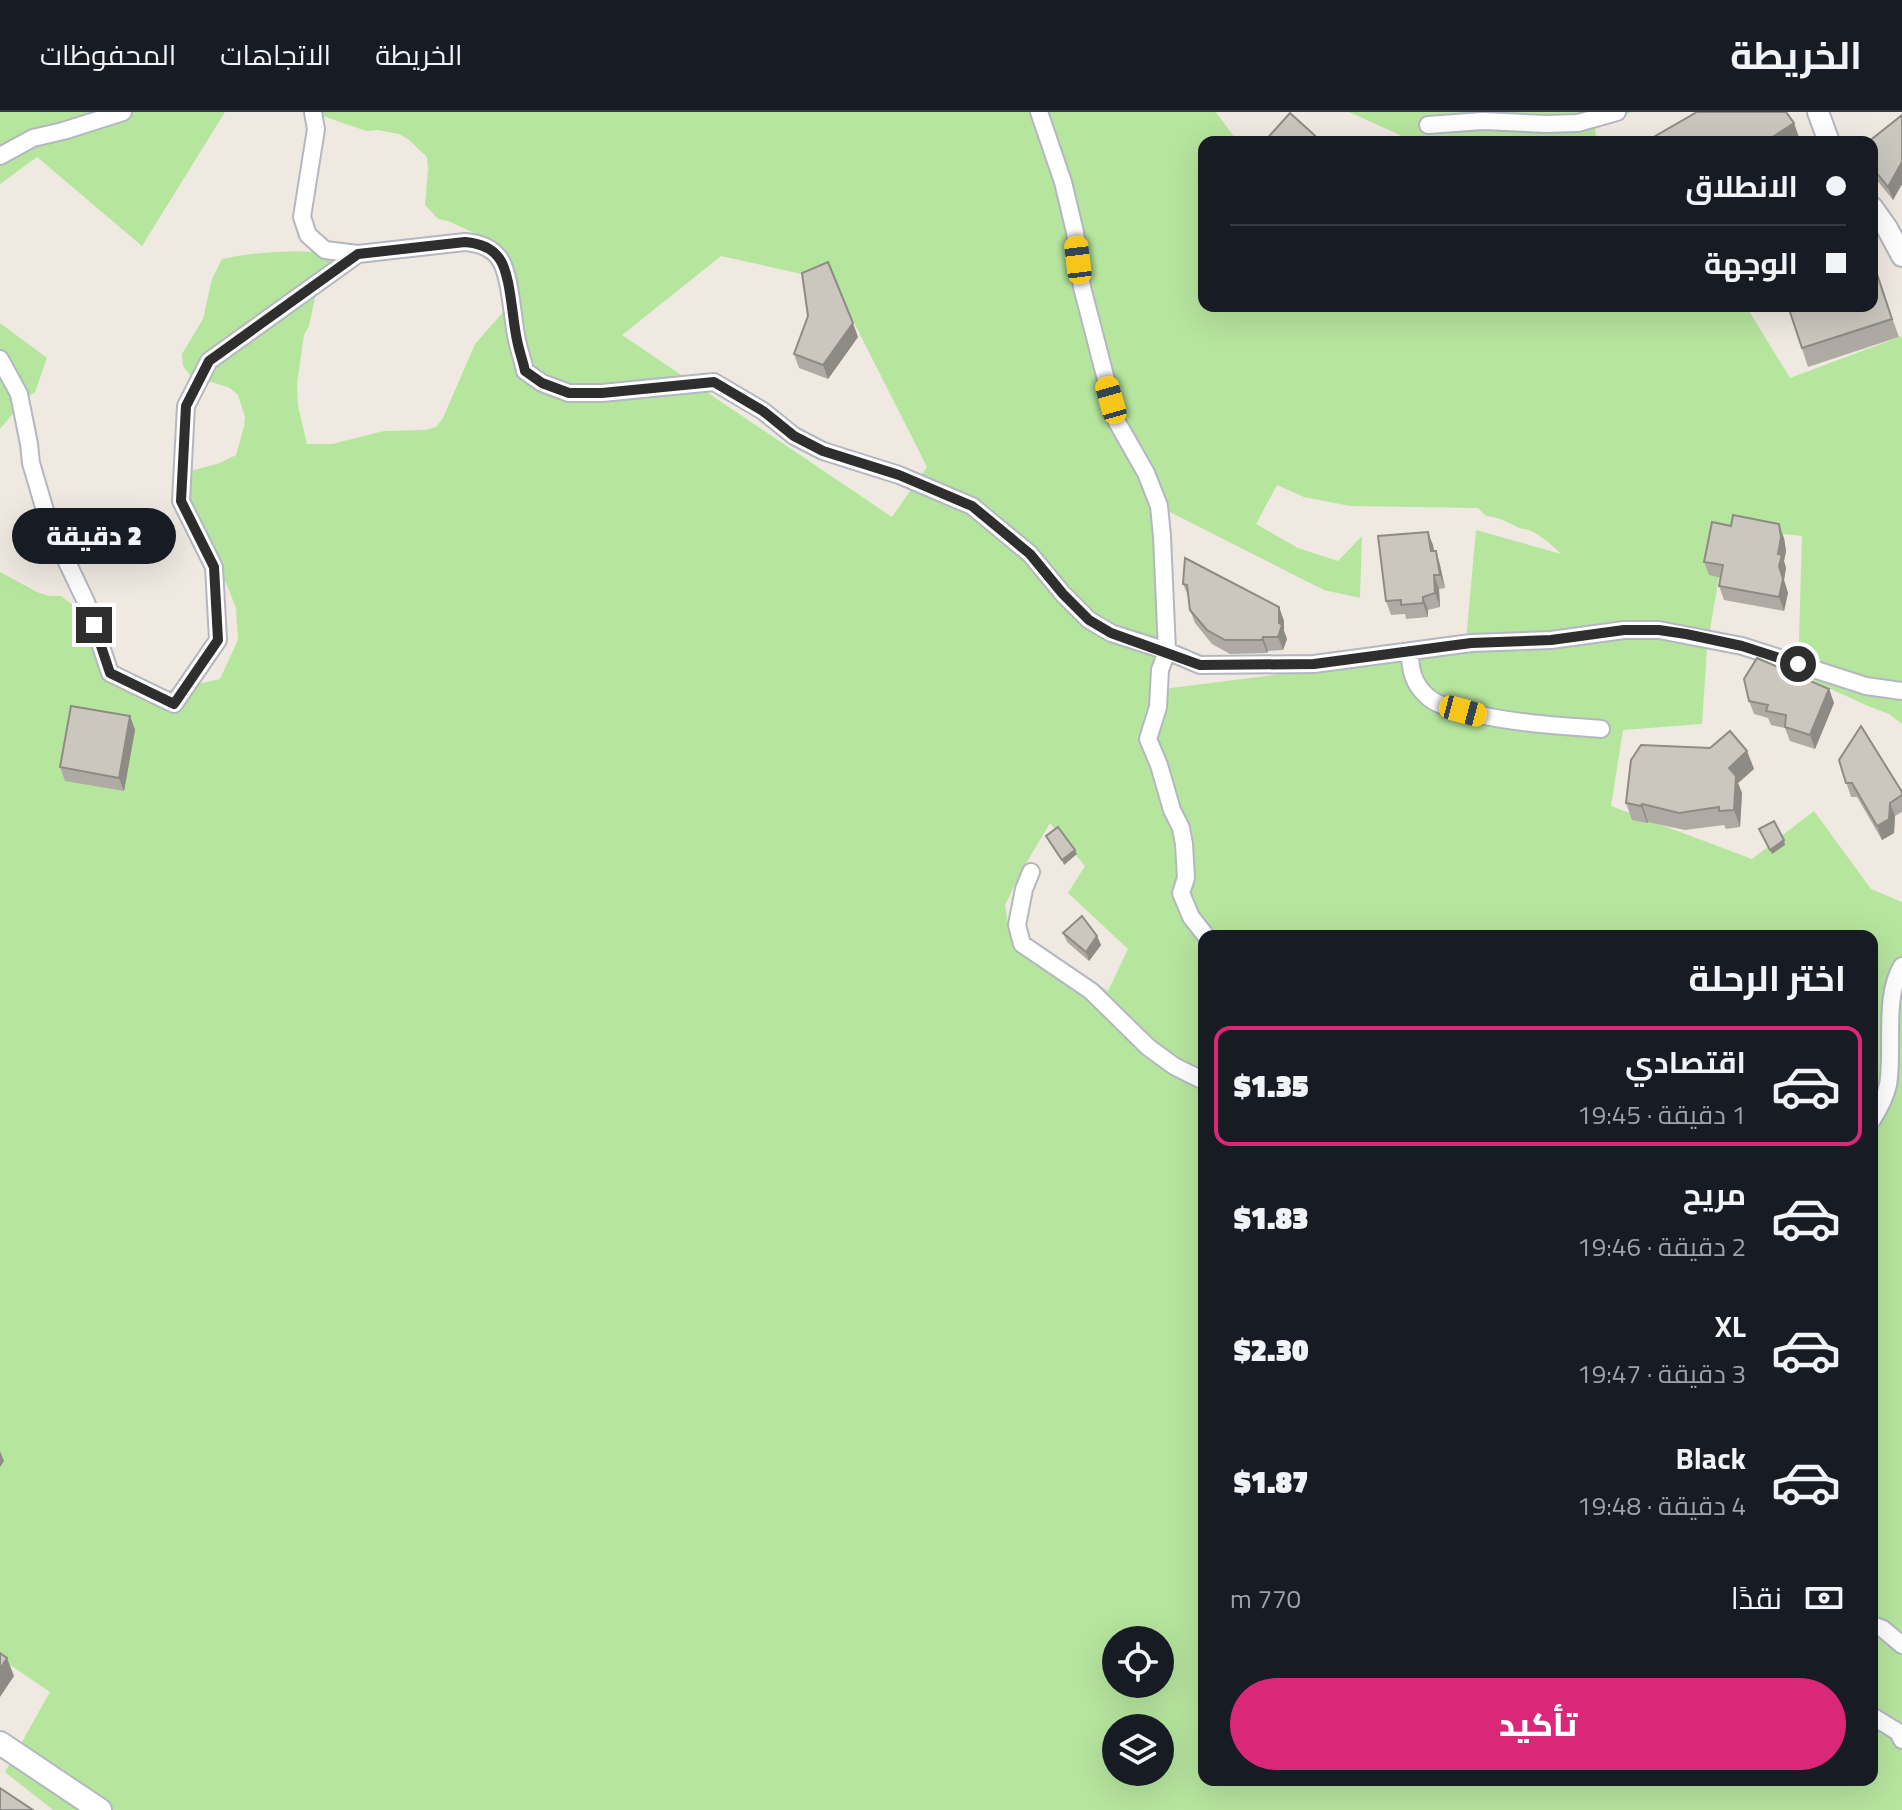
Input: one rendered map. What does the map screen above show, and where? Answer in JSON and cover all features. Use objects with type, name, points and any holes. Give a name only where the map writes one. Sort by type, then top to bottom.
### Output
[{"type":"main road","points":[[0,1743],[100,1810]]},
{"type":"street","points":[[0,156],[33,138],[123,112]]},
{"type":"street","points":[[313,112],[316,129],[302,217],[308,235],[325,250],[358,254],[465,242],[489,248],[500,259],[505,272],[525,371],[542,383],[569,393],[602,393],[714,382],[763,411],[794,436],[823,451],[899,475],[972,506],[1030,554],[1089,620],[1111,633],[1200,665],[1240,665],[1314,664],[1471,643],[1551,640],[1624,630],[1659,630],[1742,646],[1866,686],[1902,691]]},
{"type":"street","points":[[1039,112],[1063,182],[1075,232],[1082,287],[1117,422],[1146,473],[1159,506],[1167,651],[1160,670],[1158,707],[1148,739],[1181,828],[1186,878],[1181,893],[1191,917],[1201,930]]},
{"type":"street","points":[[1430,119],[1578,123],[1617,112]]},
{"type":"street","points":[[1818,112],[1827,136]]},
{"type":"street","points":[[1878,215],[1902,256]]},
{"type":"street","points":[[0,359],[19,394],[31,463],[49,524],[86,602],[110,673],[174,704],[218,640],[214,567],[181,501],[186,406],[209,361],[358,254]]},
{"type":"street","points":[[1410,652],[1410,669],[1416,683],[1437,704],[1488,718],[1601,729]]},
{"type":"street","points":[[1031,872],[1024,889],[1017,925],[1022,944],[1091,991],[1148,1047],[1174,1066],[1198,1078]]},
{"type":"street","points":[[1878,1111],[1888,1086],[1893,985],[1902,966]]},
{"type":"street","points":[[1878,1627],[1902,1645]]},
{"type":"street","points":[[1878,1720],[1898,1732],[1902,1740]]},
{"type":"green space","points":[[0,112],[225,112],[142,246],[37,157],[0,184]]},
{"type":"green space","points":[[312,112],[1216,112],[1234,136],[1198,136],[1198,312],[1750,312],[1790,378],[1902,336],[1902,724],[1889,714],[1798,674],[1802,536],[1727,528],[1707,648],[1702,724],[1623,730],[1611,806],[1752,859],[1814,811],[1871,889],[1902,902],[1902,1810],[53,1810],[5,1772],[50,1692],[0,1658],[0,572],[37,592],[61,596],[88,617],[108,655],[145,696],[220,679],[238,640],[236,608],[190,505],[191,471],[236,455],[245,417],[238,395],[230,388],[190,375],[183,366],[182,354],[203,319],[212,279],[222,259],[275,252],[328,252],[333,262],[319,279],[309,326],[304,335],[297,384],[298,406],[307,444],[332,444],[384,431],[436,427],[443,418],[475,344],[504,311],[506,261],[485,238],[438,219],[425,205],[427,157],[399,134],[366,131]],"holes":[[[721,256],[833,281],[927,467],[892,517],[622,335]],[[1277,485],[1304,497],[1350,506],[1478,508],[1486,516],[1533,532],[1561,554],[1476,530],[1465,651],[1163,689],[1163,533],[1168,511],[1324,590],[1360,598],[1362,536],[1338,561],[1298,548],[1256,524]],[[1050,823],[1085,866],[1068,893],[1128,949],[1108,991],[1008,924],[1005,905]]]},
{"type":"green space","points":[[1349,112],[1631,112],[1595,129],[1596,136],[1400,135]]},
{"type":"green space","points":[[0,323],[47,358],[35,392],[26,398],[0,429]]},
{"type":"building","points":[[1697,112],[1786,112],[1794,123],[1774,136],[1655,136]]},
{"type":"building","points":[[1290,113],[1315,136],[1269,136]]},
{"type":"building","points":[[1902,115],[1902,162],[1888,187],[1878,174],[1878,136],[1876,136]]},
{"type":"building","points":[[828,262],[853,323],[823,365],[794,354],[808,316],[802,273]]},
{"type":"building","points":[[1878,277],[1892,319],[1802,348],[1790,312],[1878,312]]},
{"type":"building","points":[[1733,515],[1779,524],[1781,537],[1778,554],[1782,555],[1779,566],[1783,579],[1779,597],[1719,586],[1723,565],[1704,562],[1712,522],[1731,526]]},
{"type":"building","points":[[1428,532],[1431,551],[1436,551],[1440,575],[1434,575],[1435,593],[1423,597],[1423,603],[1401,605],[1401,600],[1386,601],[1378,536]]},
{"type":"building","points":[[1185,558],[1279,607],[1279,623],[1282,625],[1278,637],[1225,640],[1207,630],[1190,610],[1187,585],[1183,584]]},
{"type":"building","points":[[1757,658],[1829,689],[1810,735],[1785,727],[1786,715],[1766,711],[1768,705],[1749,701],[1744,679]]},
{"type":"building","points":[[71,706],[130,716],[119,778],[60,767]]},
{"type":"building","points":[[1861,726],[1902,792],[1890,803],[1889,819],[1877,826],[1852,783],[1846,783],[1839,760]]},
{"type":"building","points":[[1730,731],[1747,751],[1729,768],[1736,776],[1734,810],[1719,811],[1719,807],[1679,813],[1626,803],[1631,760],[1641,745],[1710,748]]},
{"type":"building","points":[[1774,821],[1784,840],[1770,850],[1759,829]]},
{"type":"building","points":[[1058,827],[1075,850],[1062,860],[1046,836]]},
{"type":"building","points":[[1082,916],[1097,936],[1086,952],[1063,933]]},
{"type":"building","points":[[0,1653],[7,1658],[0,1669]]},
{"type":"building","points":[[0,1788],[33,1810],[0,1810]]},
{"type":"route","points":[[94,625],[110,673],[174,704],[218,640],[214,567],[181,501],[186,406],[209,361],[358,254],[465,242],[489,248],[500,259],[525,371],[542,383],[569,393],[602,393],[714,382],[763,411],[794,436],[823,451],[899,475],[972,506],[1030,554],[1089,620],[1111,633],[1200,665],[1314,664],[1471,643],[1551,640],[1624,630],[1686,634],[1742,646],[1798,664]]}]
